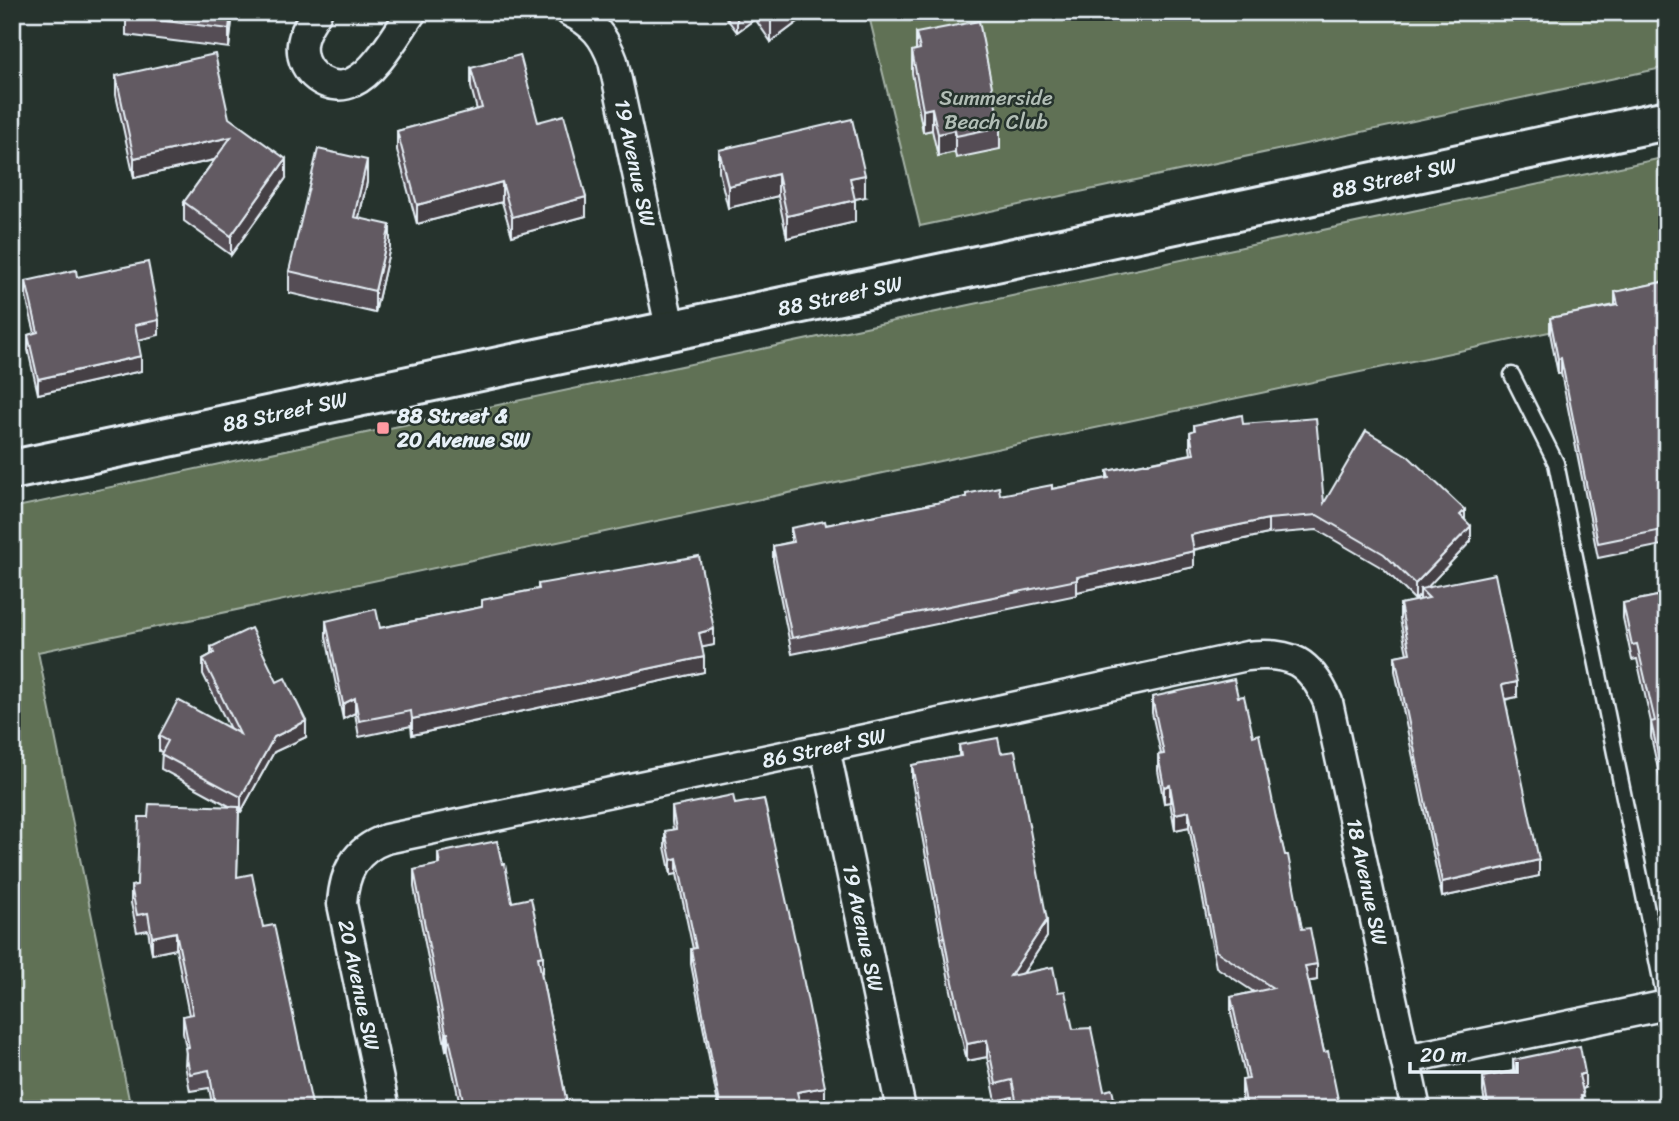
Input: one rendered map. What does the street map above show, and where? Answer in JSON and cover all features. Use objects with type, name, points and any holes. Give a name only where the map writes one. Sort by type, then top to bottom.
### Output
[{"type":"street","points":[[317,12],[306,32],[302,52],[307,67],[319,80],[331,86],[352,83],[367,72],[411,12]]},
{"type":"street","name":"19 Avenue SW","points":[[570,12],[596,29],[607,42],[613,61],[671,332]]},
{"type":"street","name":"88 Street SW","points":[[12,470],[1667,120]]},
{"type":"street","name":"86 Street SW","points":[[351,863],[373,844],[386,839],[825,748],[1247,656],[1270,654],[1302,664]]},
{"type":"street","name":"18 Avenue SW","points":[[1302,664],[1319,681],[1328,702],[1416,1109]]},
{"type":"street","name":"19 Avenue SW","points":[[825,748],[901,1109]]},
{"type":"street","name":"20 Avenue SW","points":[[351,863],[342,904],[385,1109]]},
{"type":"street","points":[[1406,1059],[1666,1006]]},
{"type":"lane","points":[[1512,375],[1556,463],[1666,1006]]},
{"type":"green space","name":"Summerside Beach Club","points":[[868,12],[1667,12],[1667,67],[920,226]]},
{"type":"green space","points":[[1667,157],[1667,307],[38,652],[131,1109],[12,1109],[12,508]]},
{"type":"building","points":[[126,12],[231,12],[229,29],[126,16]]},
{"type":"building","points":[[766,12],[782,12],[771,20]]},
{"type":"building","points":[[979,21],[1000,127],[956,136],[955,130],[938,134],[932,108],[923,110],[912,51],[920,49],[916,33]]},
{"type":"building","points":[[215,54],[229,118],[286,159],[231,236],[184,202],[231,137],[134,158],[116,76]]},
{"type":"building","points":[[520,55],[538,122],[564,115],[586,197],[512,217],[502,182],[417,205],[397,131],[482,108],[471,68]]},
{"type":"building","points":[[852,119],[865,175],[850,178],[855,200],[787,216],[778,174],[728,186],[719,150]]},
{"type":"building","points":[[318,149],[367,160],[354,217],[390,225],[375,291],[289,271]]},
{"type":"building","points":[[148,262],[159,320],[135,325],[141,356],[38,379],[28,335],[38,332],[26,281],[76,270],[77,277]]},
{"type":"building","points":[[1667,281],[1667,529],[1598,543],[1561,358],[1558,359],[1550,318],[1618,305],[1615,292]]},
{"type":"building","points":[[1242,415],[1243,424],[1316,418],[1324,503],[1366,431],[1408,456],[1465,510],[1460,515],[1471,526],[1415,584],[1384,554],[1317,515],[1268,519],[1191,535],[1194,551],[1077,577],[1077,580],[792,638],[773,546],[794,542],[791,528],[825,521],[826,525],[967,497],[966,494],[999,487],[1000,495],[1109,478],[1107,471],[1194,454],[1190,432],[1195,430],[1194,425]]},
{"type":"building","points":[[699,556],[714,629],[699,633],[704,657],[412,719],[411,711],[359,721],[355,698],[343,704],[326,621],[376,609],[380,628],[482,607],[482,600],[539,589],[538,584]]},
{"type":"building","points":[[1495,574],[1517,682],[1502,685],[1539,860],[1442,882],[1395,656],[1410,653],[1400,604],[1429,598],[1420,589]]},
{"type":"building","points":[[1667,594],[1667,795],[1651,722],[1655,721],[1637,644],[1632,645],[1623,603]]},
{"type":"building","points":[[251,628],[277,682],[285,678],[306,721],[274,737],[241,797],[161,754],[168,741],[159,736],[178,700],[240,734],[203,659],[214,653],[211,647]]},
{"type":"building","points":[[1234,679],[1238,697],[1244,696],[1253,736],[1259,734],[1276,818],[1285,855],[1288,855],[1302,929],[1310,928],[1317,964],[1305,966],[1324,1052],[1328,1051],[1340,1109],[1247,1109],[1242,1080],[1249,1079],[1231,997],[1273,988],[1216,951],[1189,811],[1175,814],[1170,785],[1164,787],[1158,755],[1164,754],[1152,697]]},
{"type":"building","points":[[998,738],[1001,753],[1015,751],[1047,920],[1010,976],[1053,967],[1058,992],[1065,991],[1073,1029],[1091,1028],[1104,1091],[1112,1089],[1116,1109],[1018,1109],[1012,1080],[996,1084],[987,1040],[967,1044],[950,969],[912,765],[961,756],[959,745]]},
{"type":"building","points":[[733,795],[735,804],[764,799],[799,958],[825,1087],[797,1092],[801,1109],[721,1109],[691,949],[696,948],[677,858],[671,860],[665,831],[676,829],[672,807]]},
{"type":"building","points":[[149,804],[239,807],[237,877],[252,874],[263,927],[274,925],[313,1109],[216,1109],[209,1070],[190,1074],[185,1048],[189,1047],[183,1016],[193,1014],[176,932],[152,937],[148,913],[137,915],[131,886],[137,885],[139,817],[148,817]]},
{"type":"building","points":[[497,841],[502,864],[505,864],[512,902],[531,898],[543,956],[538,957],[568,1109],[465,1109],[446,1033],[414,870],[440,864],[438,853]]},
{"type":"building","points":[[1580,1046],[1585,1073],[1579,1075],[1584,1109],[1489,1109],[1483,1077],[1515,1071],[1513,1060]]},
{"type":"place","name":"88 Street & 20 Avenue SW","points":[[383,428]]}]
